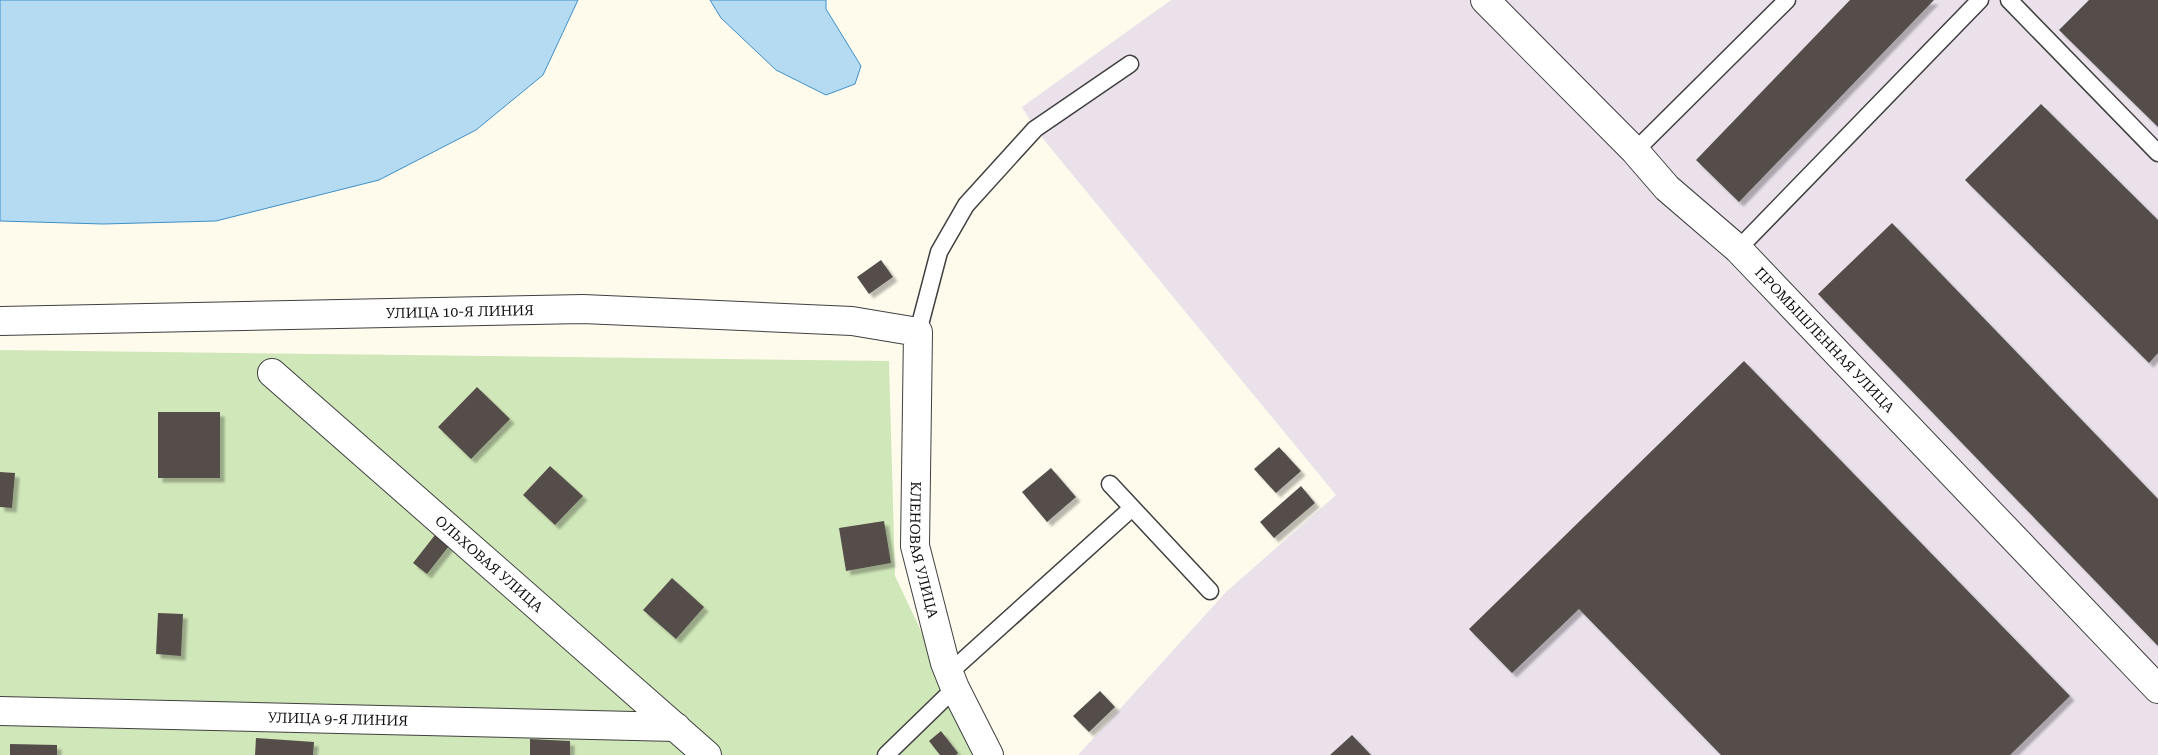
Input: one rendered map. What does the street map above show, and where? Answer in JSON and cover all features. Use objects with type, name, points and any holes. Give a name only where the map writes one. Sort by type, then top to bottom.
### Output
[{"type":"street","name":"ПРОМЫШЛЕННАЯ УЛИЦА","points":[[1485,0],[1635,151],[1666,188],[1738,248],[2158,689]]},
{"type":"street","name":"УЛИЦА 10-Я ЛИНИЯ","points":[[0,321],[583,309],[852,321],[918,332]]},
{"type":"street","name":"КЛЕНОВАЯ УЛИЦА","points":[[918,332],[915,546],[952,680],[989,755]]},
{"type":"street","name":"ОЛЬХОВАЯ УЛИЦА","points":[[272,374],[707,755]]},
{"type":"street","name":"УЛИЦА 9-Я ЛИНИЯ","points":[[0,711],[676,727]]},
{"type":"lane","points":[[1635,151],[1787,0]]},
{"type":"lane","points":[[1738,248],[1980,0]]},
{"type":"lane","points":[[2009,0],[2158,153]]},
{"type":"lane","points":[[918,332],[940,252],[966,205],[1035,129],[1130,64]]},
{"type":"lane","points":[[1110,484],[1210,591]]},
{"type":"lane","points":[[886,755],[952,680],[1132,508]]},
{"type":"shaded area","points":[[1171,0],[2158,0],[2158,755],[1078,755],[1226,592],[1336,495],[1035,129],[1022,107]]},
{"type":"green space","points":[[0,350],[889,361],[895,576],[980,755],[0,755]]},
{"type":"water","points":[[0,0],[578,0],[543,75],[476,130],[379,180],[216,221],[103,224],[0,221]]},
{"type":"water","points":[[710,0],[826,0],[826,9],[861,66],[855,84],[826,95],[776,70],[721,18]]},
{"type":"building","points":[[1850,0],[1934,0],[1739,202],[1696,160]]},
{"type":"building","points":[[2089,0],[2158,0],[2158,127],[2059,30]]},
{"type":"building","points":[[2041,104],[2158,220],[2158,353],[2149,363],[1965,180]]},
{"type":"building","points":[[1892,223],[2158,499],[2158,646],[1818,294]]},
{"type":"building","points":[[881,260],[893,277],[869,294],[857,277]]},
{"type":"building","points":[[1744,361],[2070,696],[2010,755],[1721,755],[1579,609],[1512,673],[1469,629]]},
{"type":"building","points":[[477,387],[510,419],[471,459],[438,427]]},
{"type":"building","points":[[158,412],[220,412],[220,478],[158,478]]},
{"type":"building","points":[[1279,447],[1301,471],[1276,493],[1254,469]]},
{"type":"building","points":[[550,466],[583,496],[555,525],[523,495]]},
{"type":"building","points":[[1051,468],[1076,497],[1047,522],[1022,492]]},
{"type":"building","points":[[0,472],[15,473],[12,508],[0,507]]},
{"type":"building","points":[[1301,486],[1315,503],[1274,538],[1260,522]]},
{"type":"building","points":[[884,521],[891,563],[846,571],[839,528]]},
{"type":"building","points":[[435,535],[449,546],[427,574],[413,563]]},
{"type":"building","points":[[672,578],[704,607],[676,639],[643,610]]},
{"type":"building","points":[[158,613],[183,614],[181,656],[156,654]]},
{"type":"building","points":[[1100,691],[1115,707],[1089,732],[1073,716]]},
{"type":"building","points":[[941,731],[958,753],[956,755],[940,755],[929,741]]},
{"type":"building","points":[[1352,735],[1371,755],[1330,755]]},
{"type":"building","points":[[256,738],[314,742],[313,755],[255,755]]},
{"type":"building","points":[[530,739],[570,741],[570,755],[530,755]]},
{"type":"building","points":[[10,744],[57,745],[57,755],[10,755]]}]
